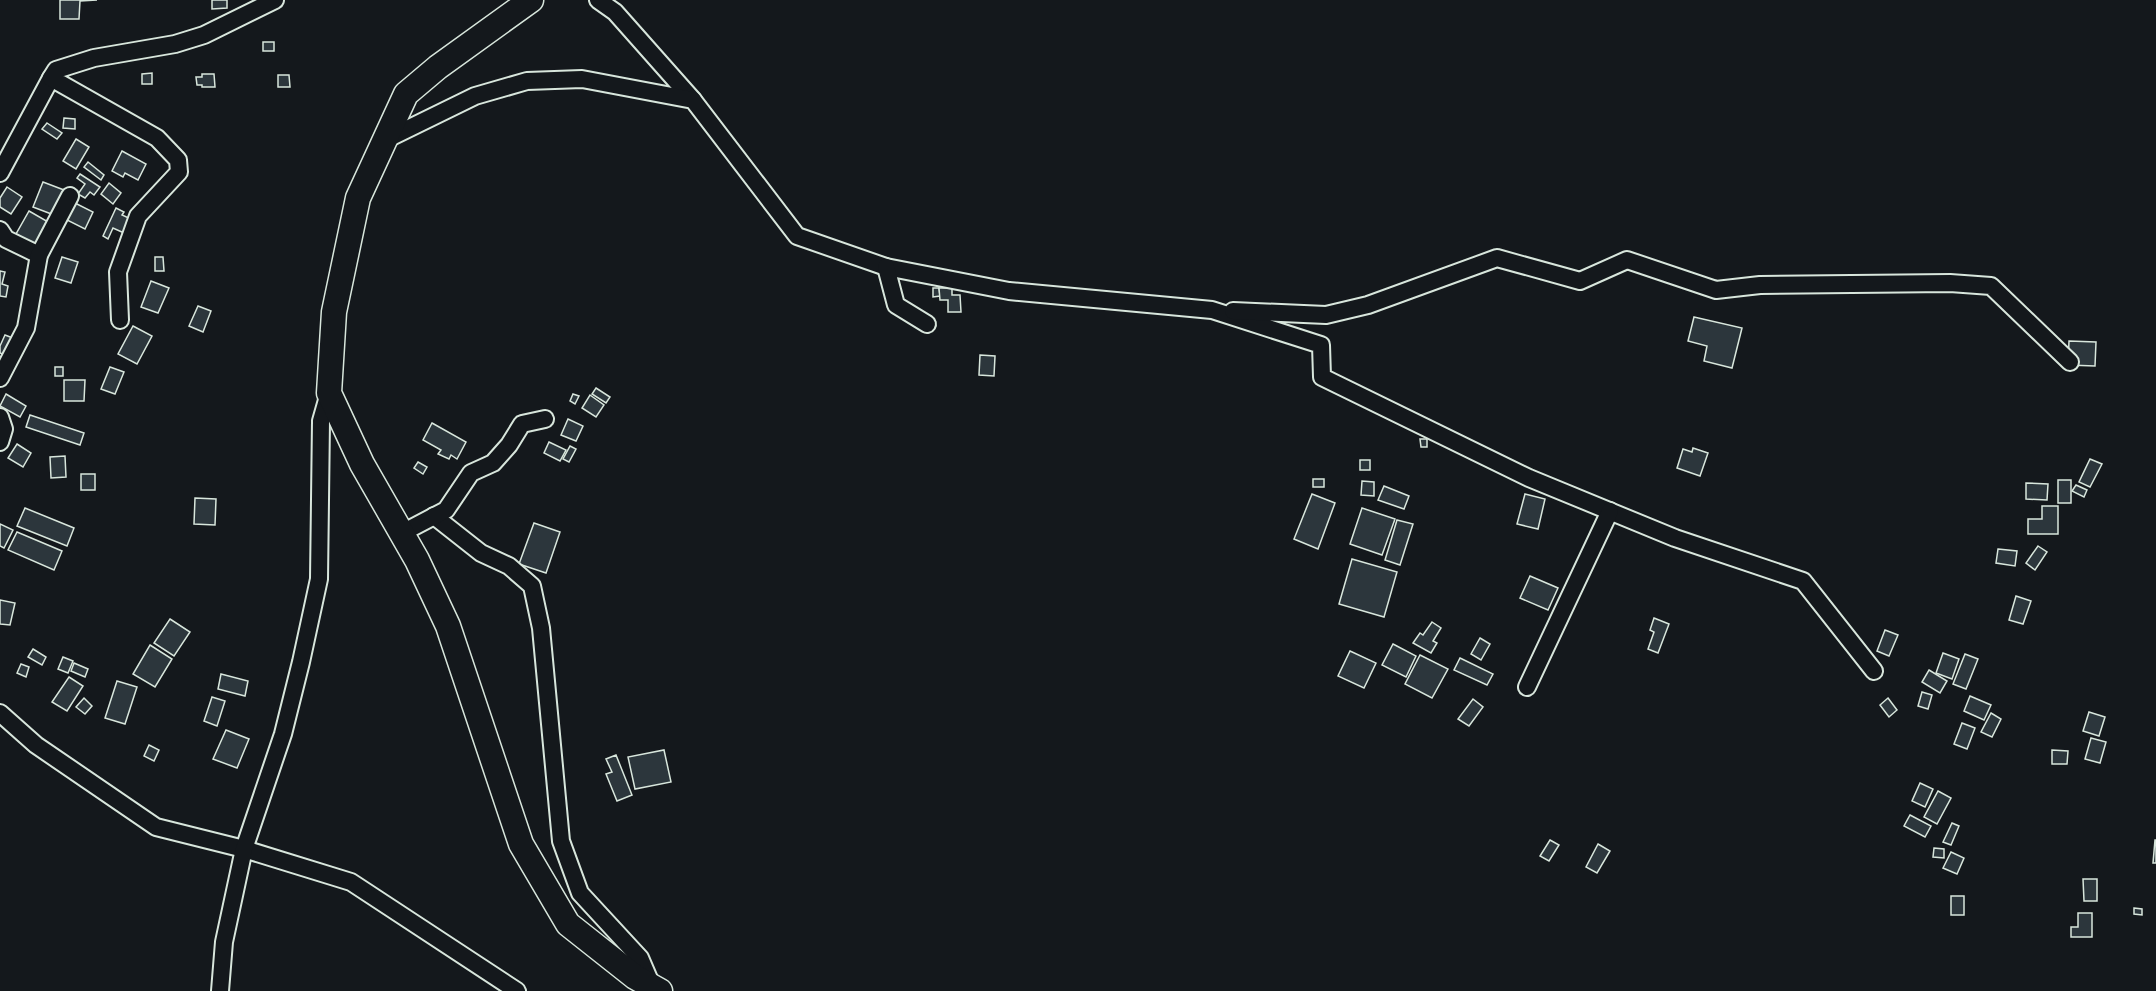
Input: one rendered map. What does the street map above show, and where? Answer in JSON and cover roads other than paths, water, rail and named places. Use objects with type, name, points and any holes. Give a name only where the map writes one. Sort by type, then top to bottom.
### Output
[{"type":"street","points":[[0,173],[56,70],[94,58],[175,44],[204,35],[275,0]]},
{"type":"street","points":[[220,991],[224,942],[244,849],[283,734],[319,579],[321,421],[329,393],[334,312],[358,198],[406,94],[438,67],[531,0]]},
{"type":"street","points":[[598,0],[622,20],[693,100],[797,236],[886,267],[1009,291],[1212,310],[1326,315],[1368,305],[1497,258],[1580,281],[1627,260],[1716,290],[1760,285],[1950,283],[1991,286],[2070,362]]},
{"type":"street","points":[[51,78],[157,138],[178,160],[179,171],[138,216],[118,272],[120,320]]},
{"type":"street","points":[[385,140],[475,96],[527,81],[582,79],[693,100]]},
{"type":"street","points":[[0,378],[26,328],[39,255],[70,196]]},
{"type":"street","points":[[0,230],[6,239],[39,255]]},
{"type":"street","points":[[886,267],[896,304],[927,324]]},
{"type":"street","points":[[1212,310],[1321,345],[1322,377],[1529,478],[1675,538],[1803,581],[1874,671]]},
{"type":"street","points":[[329,393],[362,464],[417,560],[448,626],[521,844],[568,924],[635,977],[656,989]]},
{"type":"street","points":[[0,417],[4,429],[0,442]]},
{"type":"street","points":[[402,533],[446,510],[471,473],[493,463],[509,445],[522,424],[545,419]]},
{"type":"street","points":[[1527,687],[1610,511]]},
{"type":"street","points":[[434,516],[481,553],[509,566],[532,586],[541,628],[561,841],[580,893],[640,958],[656,989]]},
{"type":"street","points":[[0,713],[36,745],[156,827],[244,849],[351,882],[518,991]]}]
